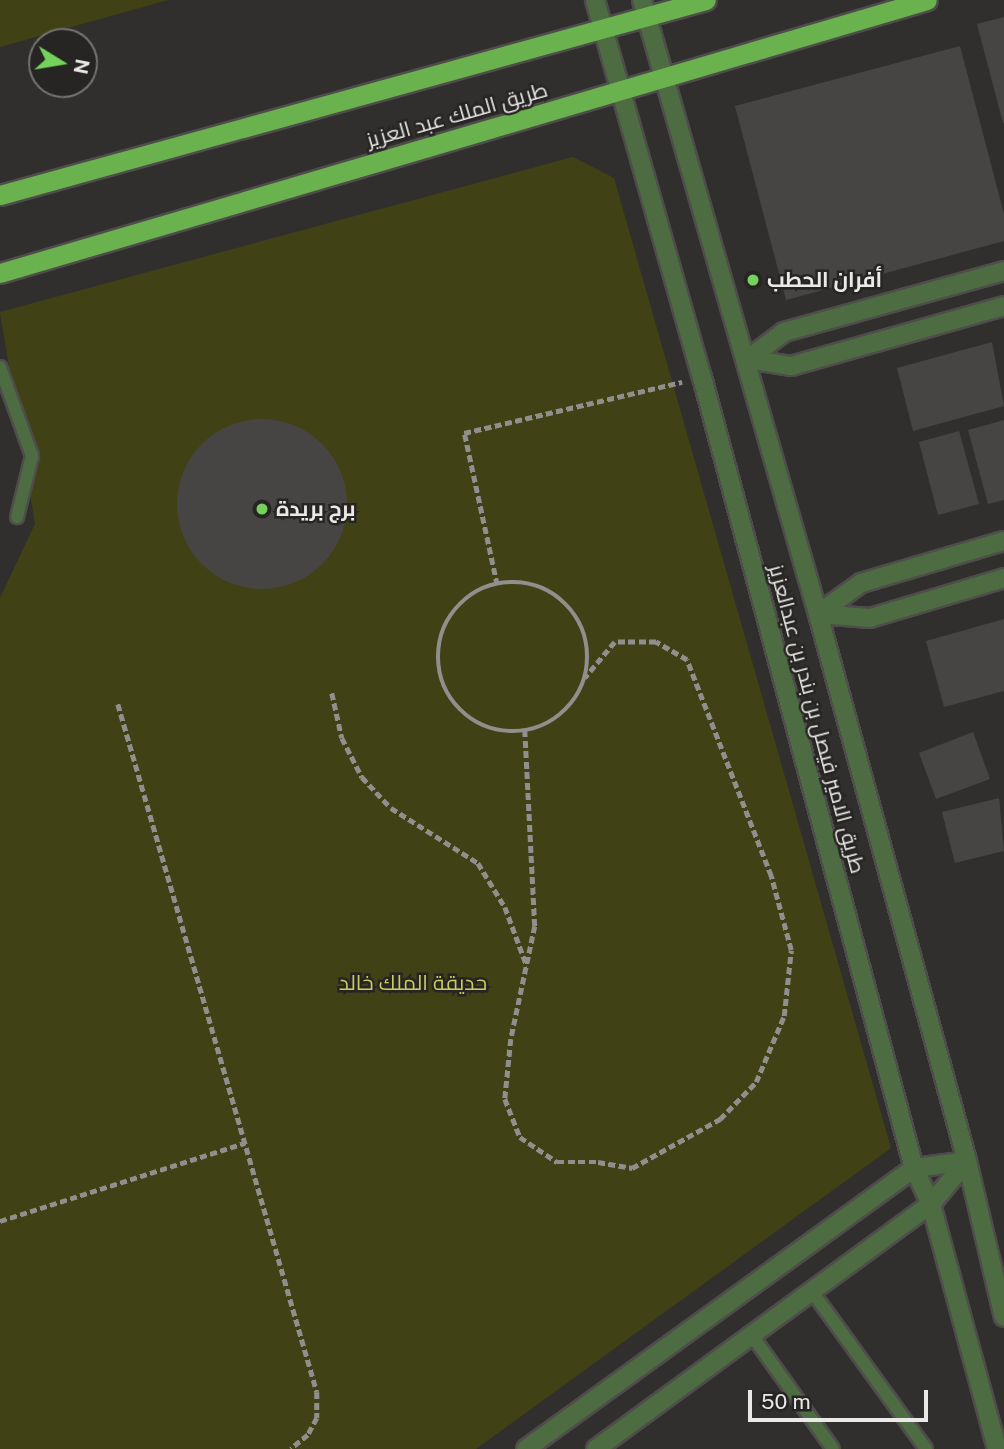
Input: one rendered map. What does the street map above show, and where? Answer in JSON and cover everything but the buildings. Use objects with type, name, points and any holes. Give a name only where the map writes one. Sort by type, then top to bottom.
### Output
[{"type":"highway","name":"طريق الملك عبد العزيز","points":[[0,195],[604,28],[645,9],[706,0]]},
{"type":"highway","name":"طريق الملك عبد العزيز","points":[[0,273],[927,0]]},
{"type":"street","name":"طريق الامير فيصل بن بندر بن عبدالعزيز","points":[[595,0],[623,90],[702,377],[914,1168],[930,1204],[997,1449]]},
{"type":"street","name":"طريق الامير فيصل بن بندر بن عبدالعزيز","points":[[645,9],[748,359],[818,614],[967,1161],[1004,1318]]},
{"type":"street","points":[[748,359],[785,332],[1004,271]]},
{"type":"street","points":[[748,359],[791,366],[1004,306]]},
{"type":"street","points":[[818,614],[861,583],[1004,541]]},
{"type":"street","points":[[818,614],[870,618],[1004,578]]},
{"type":"street","points":[[526,1449],[914,1168],[967,1161]]},
{"type":"street","points":[[596,1449],[930,1204],[967,1161]]},
{"type":"lane","points":[[0,367],[32,456],[17,517]]},
{"type":"lane","points":[[811,1290],[926,1449]]},
{"type":"lane","points":[[751,1334],[833,1449]]},
{"type":"path","points":[[497,585],[464,433],[702,377]]},
{"type":"path","points":[[525,730],[535,895],[527,968],[505,1071],[505,1099],[520,1137],[557,1162],[598,1162],[632,1168],[720,1119],[757,1082],[777,1041],[792,965],[780,900],[687,660],[656,642],[615,642],[584,678],[572,703],[558,718],[525,730],[497,731],[471,719],[453,702],[440,671],[439,652],[449,619],[476,592],[497,585],[529,584],[569,607],[586,641],[584,678]]},
{"type":"path","points":[[332,693],[342,738],[362,777],[391,808],[478,863],[505,906],[527,968]]},
{"type":"path","points":[[118,704],[317,1392],[317,1418],[308,1435],[291,1449]]},
{"type":"path","points":[[0,1221],[245,1143]]},
{"type":"green space","points":[[0,0],[168,0],[68,28],[28,28],[28,39],[0,47]]},
{"type":"green space","name":"حديقة الملك خالد","points":[[573,157],[614,178],[891,1148],[476,1449],[0,1449],[0,598],[35,524],[0,312]]},
{"type":"place","name":"أفران الحطب","points":[[753,280]]},
{"type":"place","name":"برج بريدة","points":[[262,509]]}]
